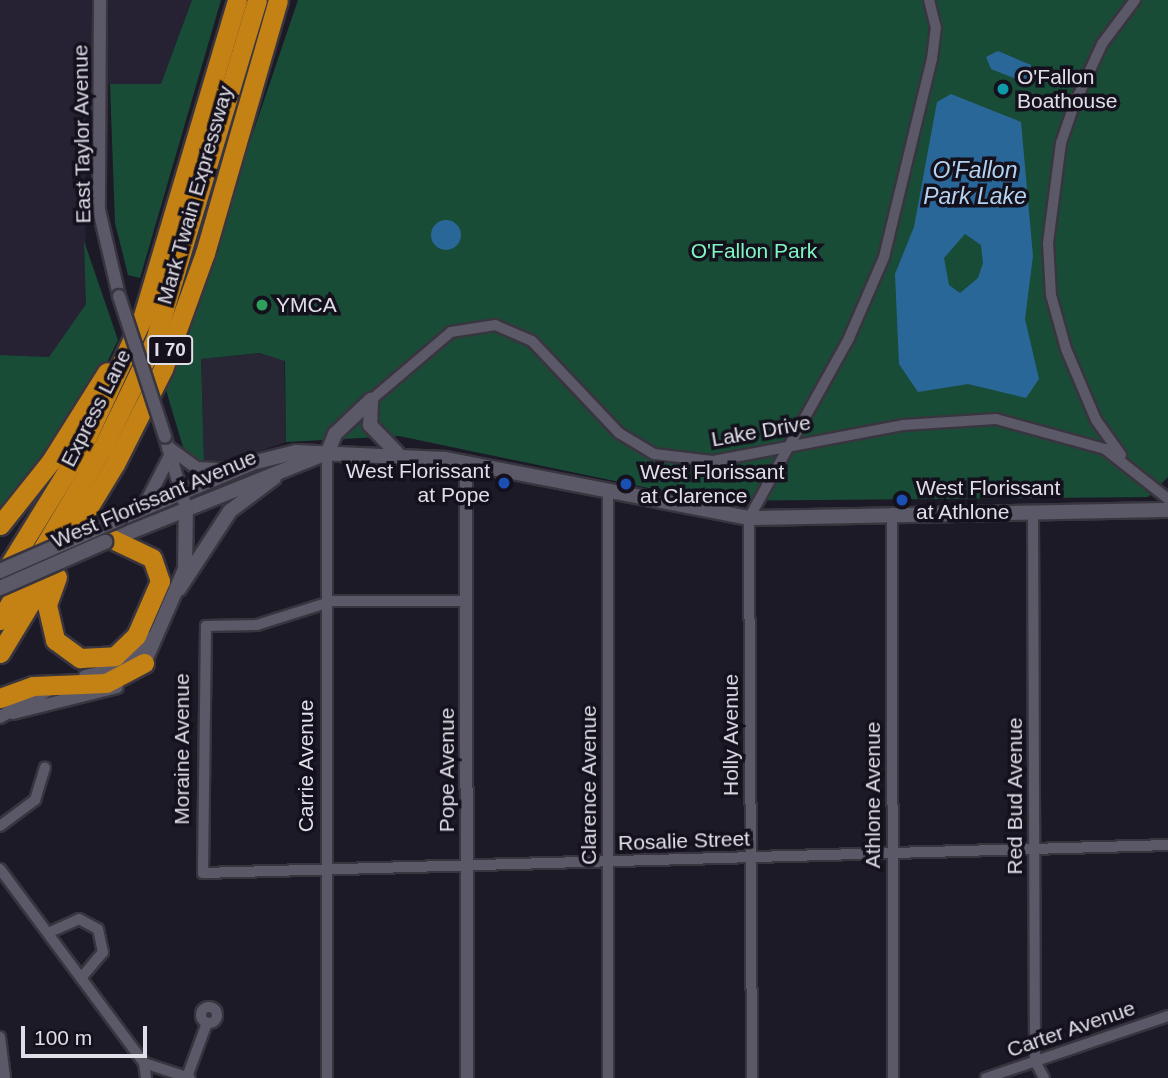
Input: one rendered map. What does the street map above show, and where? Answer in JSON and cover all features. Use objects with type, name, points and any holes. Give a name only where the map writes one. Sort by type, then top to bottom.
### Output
[{"type":"highway","name":"Mark Twain Expressway","points":[[0,580],[83,445],[151,295],[237,0]]},
{"type":"highway","name":"Express Lane","points":[[0,620],[102,449],[155,340],[257,0]]},
{"type":"highway","name":"Mark Twain Expressway","points":[[0,653],[130,437],[174,340],[260,51],[278,0]]},
{"type":"highway","points":[[260,51],[291,0]]},
{"type":"highway","points":[[0,525],[69,436],[151,295]]},
{"type":"highway","points":[[77,529],[47,617],[55,640],[80,658],[104,659],[126,648],[158,596],[160,580],[152,558],[108,541]]},
{"type":"highway","points":[[0,698],[59,684],[106,683],[144,663]]},
{"type":"main road","points":[[327,454],[335,434],[371,400]]},
{"type":"main road","points":[[371,400],[374,433],[398,454]]},
{"type":"main road","name":"West Florissant Avenue","points":[[0,571],[232,470],[296,452],[398,454],[466,462],[749,518],[892,513],[1168,510]]},
{"type":"main road","name":"West Florissant Avenue","points":[[0,588],[186,508],[295,464],[327,454]]},
{"type":"main road","points":[[144,663],[179,589],[230,511],[295,464]]},
{"type":"main road","points":[[179,589],[189,544],[186,508]]},
{"type":"street","name":"East Taylor Avenue","points":[[100,0],[99,210],[119,296],[186,508]]},
{"type":"street","points":[[749,518],[785,448],[849,338],[884,257],[932,59],[936,28],[929,0]]},
{"type":"street","points":[[1128,463],[1096,419],[1066,349],[1051,295],[1048,243],[1061,143],[1074,106],[1102,44],[1135,0]]},
{"type":"street","name":"Lake Drive","points":[[371,400],[451,332],[495,325],[532,341],[641,449],[713,461],[903,425],[996,419],[1080,439],[1128,463],[1168,499]]},
{"type":"street","points":[[143,508],[168,446],[197,468],[232,470]]},
{"type":"street","name":"Carrie Avenue","points":[[327,454],[327,1078]]},
{"type":"street","name":"Pope Avenue","points":[[466,462],[467,1078]]},
{"type":"street","name":"Clarence Avenue","points":[[608,492],[608,1078]]},
{"type":"street","name":"Red Bud Avenue","points":[[1033,512],[1035,1061],[1044,1078]]},
{"type":"street","name":"Athlone Avenue","points":[[892,513],[893,1078]]},
{"type":"street","name":"Holly Avenue","points":[[749,518],[752,1078]]},
{"type":"street","points":[[326,604],[466,601]]},
{"type":"street","name":"Moraine Avenue","points":[[203,873],[206,626],[257,625],[326,604]]},
{"type":"street","points":[[0,718],[59,684],[132,661],[170,608]]},
{"type":"street","points":[[0,718],[107,692],[144,663]]},
{"type":"street","points":[[0,826],[35,800],[45,766]]},
{"type":"street","name":"Rosalie Street","points":[[203,873],[1168,845]]},
{"type":"street","points":[[0,869],[144,1063],[145,1078]]},
{"type":"street","points":[[48,933],[79,919],[98,929],[103,952],[81,978]]},
{"type":"street","name":"Carter Avenue","points":[[986,1078],[1168,1016]]},
{"type":"street","points":[[144,1063],[188,1078],[207,1023]]},
{"type":"street","points":[[0,1037],[5,1078]]},
{"type":"shaded area","points":[[0,0],[192,0],[161,84],[85,85],[86,304],[49,357],[0,355]]},
{"type":"shaded area","points":[[284,351],[286,442],[222,464],[204,463],[201,359]]},
{"type":"green space","points":[[192,0],[221,0],[140,278],[128,275],[115,223],[110,84],[161,84]]},
{"type":"green space","name":"O'Fallon Park","points":[[298,0],[1168,0],[1168,477],[1148,497],[711,501],[399,436],[286,442],[285,361],[260,353],[201,359],[204,463],[197,462],[183,447],[166,390]]},
{"type":"green space","points":[[84,241],[118,340],[101,375],[0,519],[0,355],[49,357],[86,304]]},
{"type":"water","points":[[998,51],[1031,65],[1035,78],[1024,82],[991,69],[986,57]]},
{"type":"water","name":"O'Fallon Park Lake","points":[[951,94],[1021,122],[1033,256],[1025,319],[1039,379],[1026,398],[968,384],[918,392],[899,364],[895,274],[914,227],[937,102]],"holes":[[[965,234],[981,245],[983,263],[978,278],[960,293],[949,285],[944,258]]]},
{"type":"water","points":[[446,220],[452,221],[460,229],[460,241],[452,249],[446,250],[440,249],[432,241],[431,235],[432,229],[440,221]]},
{"type":"place","name":"O'Fallon Boathouse","points":[[1003,89]]},
{"type":"place","name":"YMCA","points":[[262,305]]},
{"type":"place","name":"West Florissant at Pope","points":[[504,483]]},
{"type":"place","name":"West Florissant at Clarence","points":[[626,484]]},
{"type":"place","name":"West Florissant at Athlone","points":[[902,500]]}]
